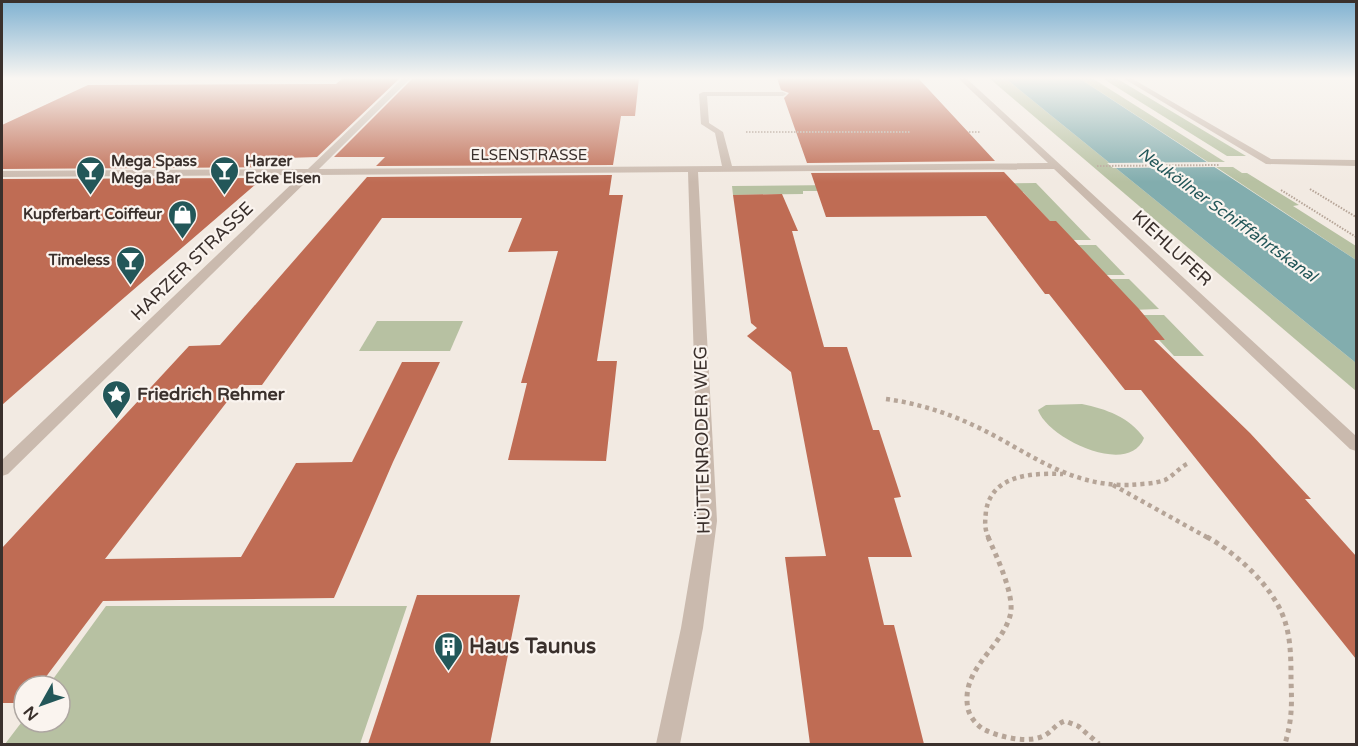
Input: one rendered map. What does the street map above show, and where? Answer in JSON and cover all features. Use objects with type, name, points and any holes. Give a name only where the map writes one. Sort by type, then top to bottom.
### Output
[{"type":"street","name":"HARZER STRASSE","points":[[2,471],[372,113]]},
{"type":"street","points":[[704,113],[705,124],[719,132],[728,169]]},
{"type":"street","name":"KIEHLUFER","points":[[1000,113],[1356,445]]},
{"type":"street","points":[[1186,113],[1269,162],[1356,163]]},
{"type":"street","name":"ELSENSTRASSE","points":[[2,174],[1057,166]]},
{"type":"street","name":"HÜTTENRODER WEG","points":[[668,744],[692,628],[708,521],[693,169]]},
{"type":"path","points":[[719,132],[910,132]]},
{"type":"path","points":[[1102,166],[1221,165]]},
{"type":"path","points":[[1280,189],[1356,237]]},
{"type":"path","points":[[886,399],[938,410],[986,431],[1063,474]]},
{"type":"path","points":[[1100,744],[1084,730],[1065,721],[1055,725],[1046,735],[1029,739],[999,736],[981,728],[969,714],[965,694],[976,668],[997,641],[1011,614],[1005,573],[984,530],[988,500],[1006,480],[1036,473],[1063,474],[1113,485],[1141,484],[1164,480],[1176,469],[1187,464]]},
{"type":"path","points":[[1113,485],[1216,543],[1246,564],[1269,592],[1286,624],[1291,672],[1292,721],[1285,744]]},
{"type":"green space","points":[[1030,113],[1048,113],[1356,363],[1356,391]]},
{"type":"green space","points":[[1132,113],[1147,113],[1225,162],[1208,162]]},
{"type":"green space","points":[[1158,113],[1174,113],[1246,156],[1227,156]]},
{"type":"green space","points":[[1216,167],[1233,167],[1242,173],[1247,173],[1299,205],[1293,206],[1356,246],[1356,260]]},
{"type":"green space","points":[[1036,183],[1091,240],[1067,240],[1023,192],[987,193],[980,184]]},
{"type":"green space","points":[[838,185],[820,191],[803,191],[803,194],[733,195],[732,186]]},
{"type":"green space","points":[[1072,245],[1096,245],[1125,275],[1099,275]]},
{"type":"green space","points":[[1103,279],[1129,279],[1159,309],[1131,310]]},
{"type":"green space","points":[[1136,315],[1164,315],[1204,356],[1174,356],[1159,340],[1165,340]]},
{"type":"green space","points":[[377,321],[463,321],[450,351],[359,351]]},
{"type":"green space","points":[[1082,404],[1100,408],[1124,419],[1144,438],[1136,449],[1123,454],[1107,454],[1089,450],[1057,432],[1045,421],[1038,410],[1046,405]]},
{"type":"green space","points":[[106,606],[407,606],[360,744],[5,744],[13,734],[72,734],[72,674],[57,674]]},
{"type":"water","name":"Neuköllner Schifffahrtskanal","points":[[1048,113],[1132,113],[1356,260],[1356,363]]},
{"type":"pier","points":[[1214,162],[1222,167],[1113,168],[1107,163]]},
{"type":"building","points":[[28,113],[363,113],[317,157],[286,158],[275,167],[2,169],[2,125]]},
{"type":"building","points":[[378,113],[635,113],[635,116],[621,116],[613,165],[376,166],[385,157],[334,157]]},
{"type":"building","points":[[789,113],[950,113],[995,161],[807,163]]},
{"type":"building","points":[[1004,172],[1050,221],[1056,221],[1139,309],[1165,340],[1154,340],[1250,433],[1311,499],[1305,499],[1356,556],[1356,659],[1141,390],[1125,390],[1049,294],[1045,294],[986,216],[826,217],[811,173]]},
{"type":"building","points":[[612,175],[609,195],[623,195],[597,361],[617,361],[606,461],[508,460],[527,383],[521,383],[558,251],[508,252],[522,218],[382,218],[262,385],[240,385],[105,559],[241,557],[296,463],[352,462],[402,362],[440,362],[393,462],[334,598],[103,601],[48,674],[12,674],[12,703],[2,703],[2,548],[189,346],[220,345],[367,177]]},
{"type":"building","points":[[263,178],[118,303],[2,405],[2,179]]},
{"type":"building","points":[[782,194],[798,231],[792,231],[824,347],[847,347],[873,430],[879,430],[901,497],[894,498],[912,557],[868,557],[884,625],[894,625],[924,744],[810,744],[785,557],[826,556],[791,372],[747,336],[757,328],[751,323],[733,195]]},
{"type":"building","name":"Haus Taunus","points":[[417,595],[520,595],[490,744],[368,744]]},
{"type":"place","name":"Mega Spass Mega Bar","points":[[90,196]]},
{"type":"place","name":"Harzer Ecke Elsen","points":[[224,196]]},
{"type":"place","name":"Kupferbart Coiffeur","points":[[183,240]]},
{"type":"place","name":"Timeless","points":[[131,286]]},
{"type":"place","name":"Friedrich Rehmer","points":[[116,420]]},
{"type":"place","name":"Haus Taunus","points":[[448,672]]}]
